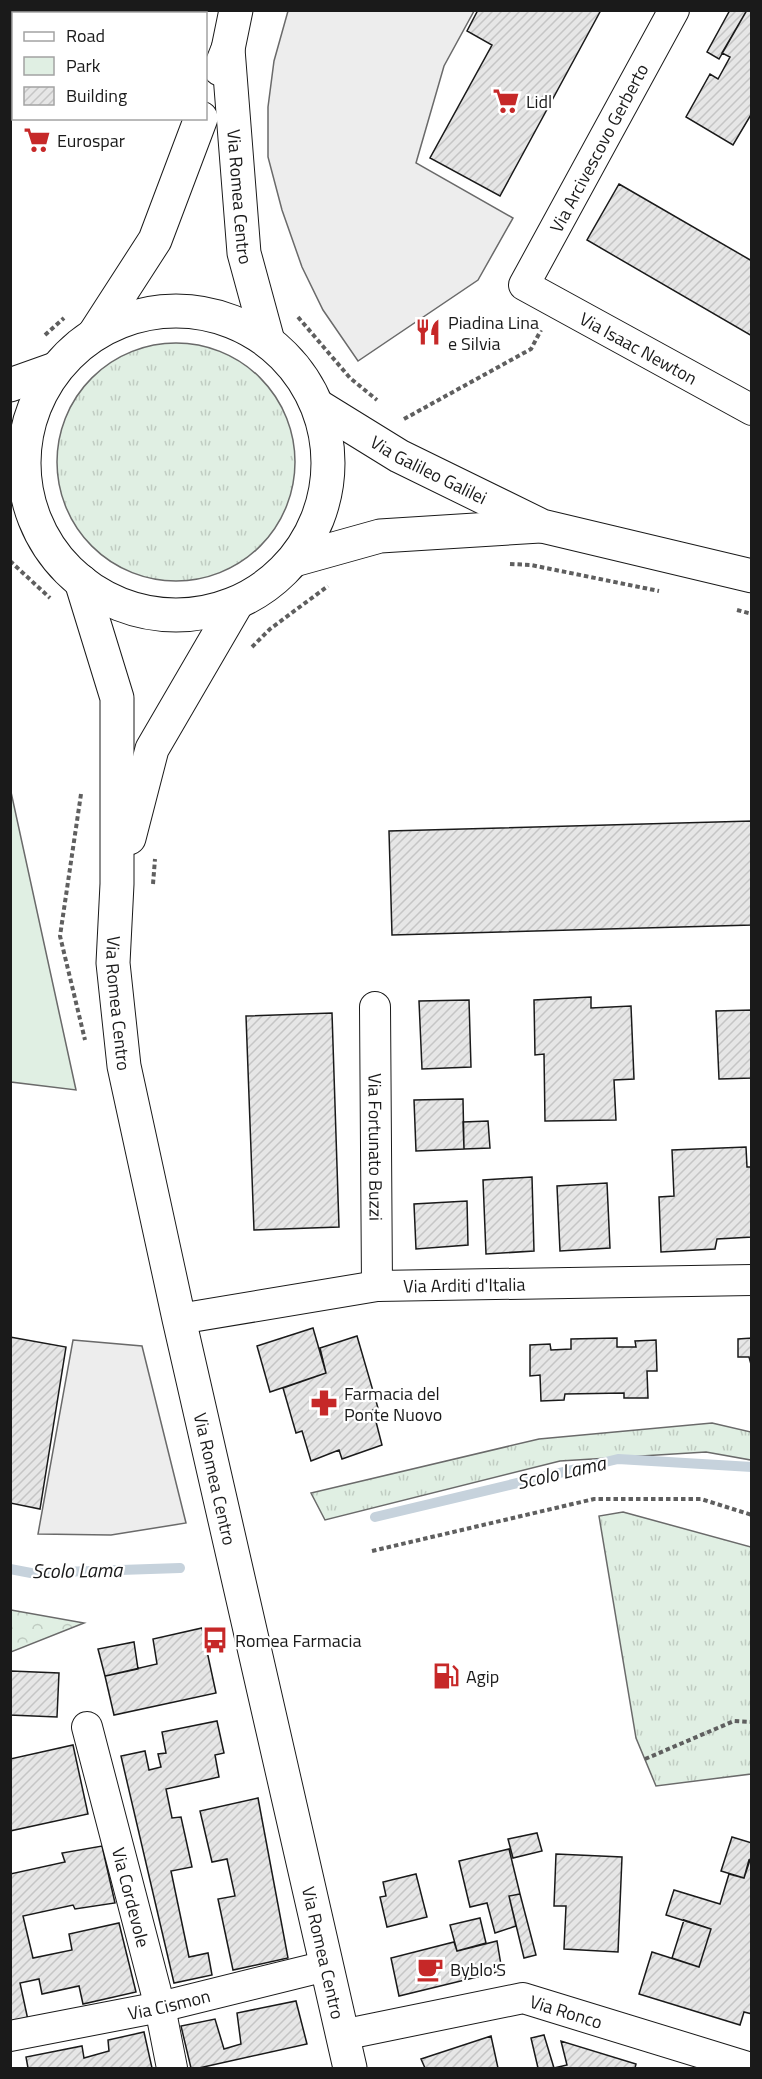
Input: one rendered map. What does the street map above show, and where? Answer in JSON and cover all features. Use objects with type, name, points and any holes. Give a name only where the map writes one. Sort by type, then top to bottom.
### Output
[{"type":"main road","name":"Via Romea Centro","points":[[207,105],[228,49],[236,10]]},
{"type":"main road","name":"Via Romea Centro","points":[[228,49],[244,253],[268,341]]},
{"type":"main road","name":"Via Romea Centro","points":[[95,333],[156,240],[200,120]]},
{"type":"main road","points":[[183,310],[228,320],[268,341],[297,370],[318,406],[328,446],[327,486],[315,525],[294,560],[258,592],[237,603],[197,614],[156,614],[116,603],[81,581],[24,519],[27,495],[24,462],[27,429],[38,397],[55,369],[74,349],[95,333],[137,315],[183,310]]},
{"type":"main road","points":[[10,385],[55,369]]},
{"type":"main road","name":"Via Galileo Galilei","points":[[318,406],[399,456],[542,526],[752,576]]},
{"type":"main road","name":"Via Galileo Galilei","points":[[294,560],[380,536],[542,526]]},
{"type":"main road","name":"Via Romea Centro","points":[[81,581],[117,698],[117,884],[113,963],[124,1066],[179,1319],[350,2068]]},
{"type":"main road","name":"Via Romea Centro","points":[[117,884],[152,749],[237,603]]},
{"type":"street","name":"Via Arcivescovo Gerberto","points":[[524,285],[674,10]]},
{"type":"street","name":"Via Isaac Newton","points":[[524,285],[752,410]]},
{"type":"street","name":"Via Fortunato Buzzi","points":[[375,1007],[377,1286]]},
{"type":"street","name":"Via Arditi d'Italia","points":[[179,1319],[377,1286],[752,1280]]},
{"type":"street","name":"Via Cordevole","points":[[87,1727],[160,2007],[172,2068]]},
{"type":"street","name":"Via Cismon","points":[[10,2036],[160,2007],[326,1966]]},
{"type":"street","name":"Via Ronco","points":[[342,2035],[523,1998],[751,2068]]},
{"type":"path","points":[[402,420],[531,349],[556,303]]},
{"type":"path","points":[[294,307],[299,318],[350,378],[385,406]]},
{"type":"path","points":[[10,561],[54,602]]},
{"type":"path","points":[[509,564],[531,566],[665,592]]},
{"type":"path","points":[[246,653],[270,629],[333,583]]},
{"type":"path","points":[[730,608],[752,614]]},
{"type":"path","points":[[60,936],[83,783]]},
{"type":"path","points":[[153,890],[155,856]]},
{"type":"path","points":[[372,1551],[594,1499],[700,1499],[752,1515]]},
{"type":"path","points":[[645,1759],[734,1720],[752,1722]]},
{"type":"green space","points":[[164,343],[188,343],[211,348],[232,357],[252,370],[268,386],[281,406],[290,427],[295,462],[293,485],[286,508],[268,538],[252,554],[232,567],[211,576],[188,581],[164,581],[141,576],[120,567],[100,554],[84,538],[71,518],[62,497],[57,474],[57,450],[62,427],[71,406],[84,386],[100,370],[120,357],[141,348]]},
{"type":"green space","points":[[11,792],[76,1090],[11,1082]]},
{"type":"green space","points":[[712,1423],[751,1432],[751,1460],[706,1452],[560,1461],[325,1520],[311,1493],[539,1439]]},
{"type":"green space","points":[[623,1512],[751,1547],[751,1774],[656,1786],[636,1738],[599,1516]]},
{"type":"green space","points":[[11,1610],[84,1623],[11,1652]]},
{"type":"shaded area","points":[[288,11],[474,11],[444,66],[416,163],[513,218],[478,280],[358,361],[323,310],[302,267],[282,210],[268,157],[268,107],[274,61]]},
{"type":"shaded area","points":[[73,1340],[142,1346],[186,1523],[111,1535],[38,1534]]},
{"type":"building","points":[[10,10],[34,10],[34,12],[12,12],[12,92],[10,97]]},
{"type":"building","name":"Lidl","points":[[478,10],[601,10],[500,196],[430,158],[492,45],[467,31]]},
{"type":"building","points":[[730,10],[747,10],[719,59],[707,52]]},
{"type":"building","points":[[747,10],[752,12],[752,113],[733,145],[686,117],[710,74],[718,79],[730,57],[722,53]]},
{"type":"building","points":[[619,184],[752,261],[752,336],[587,240]]},
{"type":"building","points":[[752,821],[752,925],[392,935],[389,831]]},
{"type":"building","points":[[591,997],[591,1008],[631,1006],[634,1079],[614,1080],[616,1120],[545,1121],[544,1054],[535,1055],[534,1000]]},
{"type":"building","points":[[469,1000],[471,1067],[422,1069],[419,1001]]},
{"type":"building","points":[[752,1010],[752,1078],[719,1079],[716,1011]]},
{"type":"building","points":[[332,1013],[339,1227],[254,1230],[246,1016]]},
{"type":"building","points":[[463,1099],[464,1149],[416,1151],[414,1100]]},
{"type":"building","points":[[488,1121],[490,1148],[464,1149],[463,1122]]},
{"type":"building","points":[[746,1147],[747,1167],[752,1167],[752,1237],[717,1239],[715,1249],[661,1252],[659,1197],[674,1196],[672,1150]]},
{"type":"building","points":[[532,1177],[534,1251],[486,1254],[483,1180]]},
{"type":"building","points":[[607,1183],[610,1248],[560,1251],[557,1186]]},
{"type":"building","points":[[467,1201],[468,1245],[416,1249],[414,1204]]},
{"type":"building","points":[[313,1328],[326,1373],[270,1392],[257,1346]]},
{"type":"building","points":[[357,1336],[378,1408],[373,1410],[382,1445],[342,1459],[339,1450],[311,1461],[302,1431],[296,1433],[283,1388],[326,1373],[320,1348]]},
{"type":"building","points":[[10,1337],[66,1347],[40,1509],[10,1503]]},
{"type":"building","points":[[617,1338],[617,1347],[636,1347],[635,1341],[656,1340],[657,1371],[647,1371],[648,1398],[624,1398],[624,1393],[565,1394],[564,1400],[541,1401],[540,1375],[530,1376],[530,1345],[550,1344],[551,1350],[571,1349],[571,1339]]},
{"type":"building","points":[[752,1338],[752,1368],[749,1357],[738,1357],[738,1339]]},
{"type":"building","points":[[202,1628],[216,1693],[114,1715],[105,1676],[157,1664],[153,1639]]},
{"type":"building","points":[[134,1642],[138,1669],[105,1676],[98,1649]]},
{"type":"building","points":[[11,1671],[59,1673],[57,1717],[10,1715]]},
{"type":"building","points":[[217,1721],[224,1753],[215,1755],[219,1777],[166,1789],[172,1818],[181,1817],[192,1867],[171,1871],[189,1957],[208,1953],[212,1975],[174,1983],[121,1756],[145,1751],[149,1770],[161,1767],[158,1754],[166,1753],[162,1732]]},
{"type":"building","points":[[73,1745],[88,1814],[10,1831],[10,1759]]},
{"type":"building","points":[[258,1798],[288,1958],[233,1970],[218,1899],[235,1896],[227,1859],[212,1862],[200,1811]]},
{"type":"building","points":[[537,1833],[542,1851],[513,1858],[508,1839]]},
{"type":"building","points":[[732,1837],[752,1843],[752,1854],[744,1878],[721,1871]]},
{"type":"building","points":[[102,1846],[115,1903],[75,1909],[73,1905],[23,1916],[33,1958],[72,1950],[69,1934],[119,1923],[136,1992],[83,2004],[79,1986],[42,1994],[39,1979],[20,1983],[28,2020],[10,2025],[10,1874],[65,1862],[62,1853]]},
{"type":"building","points":[[509,1849],[520,1894],[509,1896],[516,1926],[495,1933],[487,1903],[470,1907],[459,1861]]},
{"type":"building","points":[[556,1854],[622,1857],[618,1952],[564,1949],[566,1906],[554,1906]]},
{"type":"building","points":[[749,1860],[752,1861],[752,2014],[744,2012],[740,2025],[639,1994],[652,1952],[699,1967],[711,1929],[666,1915],[674,1890],[720,1904],[729,1874],[744,1878]]},
{"type":"building","points":[[416,1874],[427,1917],[387,1927],[380,1897],[386,1896],[383,1882]]},
{"type":"building","points":[[520,1894],[536,1955],[524,1958],[509,1896]]},
{"type":"building","points":[[480,1918],[486,1943],[457,1951],[450,1925]]},
{"type":"building","points":[[684,1920],[711,1929],[699,1967],[672,1958]]},
{"type":"building","points":[[497,1941],[502,1971],[399,1996],[391,1958],[454,1942],[457,1951]]},
{"type":"building","points":[[296,2001],[307,2044],[191,2068],[181,2026],[215,2019],[224,2049],[241,2044],[237,2013]]},
{"type":"building","points":[[144,2032],[152,2068],[28,2068],[26,2057],[82,2046],[84,2058],[109,2051],[108,2040]]},
{"type":"building","points":[[544,2035],[554,2068],[538,2068],[531,2038]]},
{"type":"building","points":[[491,2036],[498,2068],[425,2068],[421,2059]]},
{"type":"building","points":[[561,2041],[636,2064],[635,2068],[554,2068],[567,2065]]},
{"type":"waterway","name":"Scolo Lama","points":[[375,1517],[618,1459],[752,1467]]},
{"type":"waterway","name":"Scolo Lama","points":[[10,1569],[31,1573],[180,1568]]},
{"type":"place","name":"Lidl","points":[[506,101]]},
{"type":"place","name":"Eurospar","points":[[37,140]]},
{"type":"place","name":"Piadina Lina e Silvia","points":[[428,332]]},
{"type":"place","name":"Farmacia del Ponte Nuovo","points":[[324,1403]]},
{"type":"place","name":"Romea Farmacia","points":[[215,1640]]},
{"type":"place","name":"Agip","points":[[446,1676]]},
{"type":"place","name":"Byblo'S","points":[[430,1969]]}]
